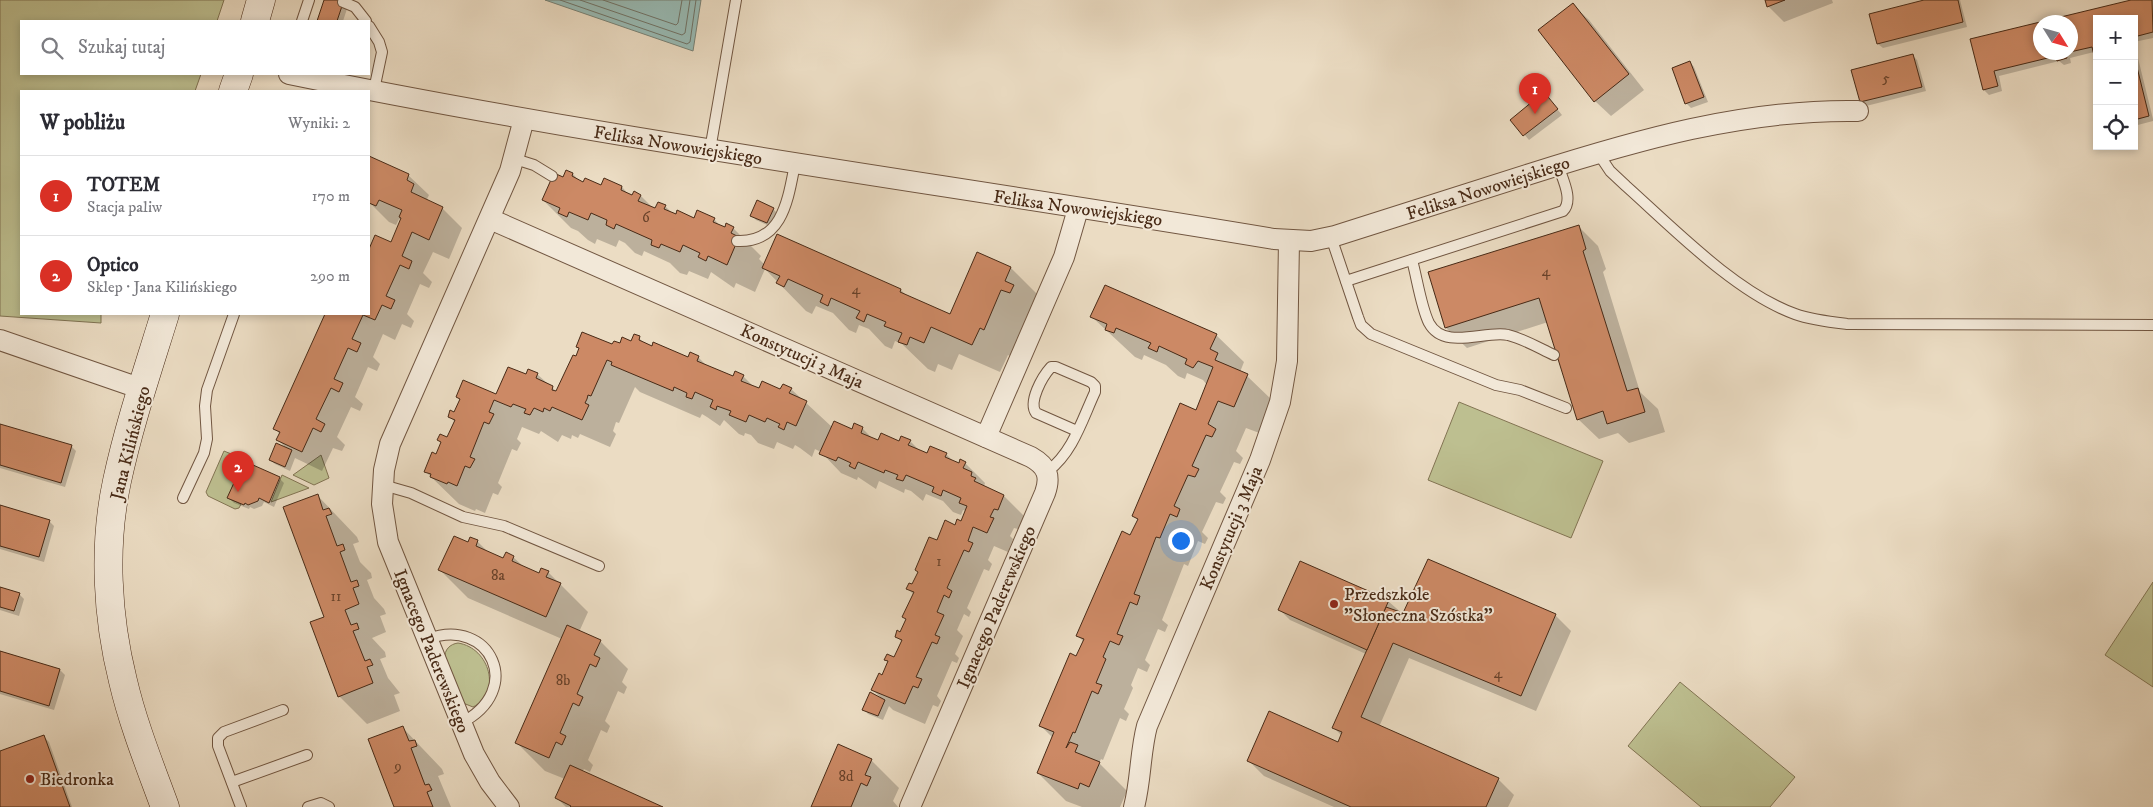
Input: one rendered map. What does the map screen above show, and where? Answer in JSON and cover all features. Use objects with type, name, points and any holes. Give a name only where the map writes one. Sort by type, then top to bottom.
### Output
[{"type":"main road","points":[[254,20],[261,0]]},
{"type":"main road","points":[[233,90],[239,75]]},
{"type":"main road","name":"Jana Kilińskiego","points":[[165,315],[116,483],[109,541],[109,583],[111,615],[123,682],[165,807]]},
{"type":"street","name":"Feliksa Nowowiejskiego","points":[[292,75],[310,85],[374,90],[524,119],[710,150],[1289,241],[1311,241],[1331,237],[1558,165],[1678,131],[1731,120],[1797,112],[1858,111]]},
{"type":"street","points":[[490,219],[515,159],[524,119]]},
{"type":"street","points":[[1048,472],[1044,466],[1031,457],[986,436],[1064,257],[1078,209]]},
{"type":"street","name":"Konstytucji 3 Maja","points":[[490,219],[986,436]]},
{"type":"street","name":"Ignacego Paderewskiego","points":[[490,219],[398,425],[387,456],[383,485],[384,522],[388,542],[474,754],[490,782],[509,807]]},
{"type":"street","name":"Konstytucji 3 Maja","points":[[1134,807],[1142,745],[1152,712],[1260,460],[1280,402],[1287,362],[1289,241]]},
{"type":"street","points":[[0,340],[142,389]]},
{"type":"street","name":"Ignacego Paderewskiego","points":[[910,807],[1045,493],[1048,485],[1048,472]]},
{"type":"lane","points":[[302,20],[309,0]]},
{"type":"lane","points":[[710,150],[736,0]]},
{"type":"lane","points":[[343,2],[355,7],[365,20]]},
{"type":"lane","points":[[370,28],[382,47],[374,90]]},
{"type":"lane","points":[[370,62],[380,64]]},
{"type":"lane","points":[[1598,153],[1610,170],[1626,186],[1732,278],[1794,314],[1825,322],[1848,324],[2153,325]]},
{"type":"lane","points":[[515,159],[534,165],[552,176]]},
{"type":"lane","points":[[737,241],[755,240],[764,236],[778,221],[789,195],[795,164]]},
{"type":"lane","points":[[1346,281],[1563,211],[1568,204],[1568,199],[1558,165]]},
{"type":"lane","points":[[1331,237],[1361,325],[1371,334],[1496,385],[1520,390],[1566,408]]},
{"type":"lane","points":[[1412,260],[1429,323],[1440,333],[1459,338],[1494,334],[1508,335],[1554,355]]},
{"type":"lane","points":[[182,498],[204,453],[207,439],[205,406],[207,390],[234,315]]},
{"type":"lane","points":[[1048,472],[1063,458],[1077,431],[1095,392],[1095,386],[1091,382],[1056,367],[1051,368],[1046,372],[1034,401],[1034,410],[1036,413],[1077,431]]},
{"type":"lane","points":[[383,485],[411,493],[463,517],[504,526],[599,566]]},
{"type":"lane","points":[[428,639],[447,634],[464,637],[485,650],[494,664],[496,680],[489,698],[474,716],[461,723]]},
{"type":"lane","points":[[240,807],[218,746],[218,738],[224,732],[282,710]]},
{"type":"lane","points":[[232,782],[307,755]]},
{"type":"lane","points":[[308,807],[321,803],[329,807]]},
{"type":"green space","points":[[0,0],[224,0],[217,20],[20,20],[20,75],[201,75],[195,90],[20,90],[20,315],[101,315],[101,323],[0,316]]},
{"type":"green space","points":[[1459,402],[1603,461],[1571,538],[1428,480]]},
{"type":"green space","points":[[224,451],[248,461],[248,463],[243,461],[228,498],[241,504],[239,508],[235,509],[208,496],[206,492]]},
{"type":"green space","points":[[321,455],[329,478],[314,485],[293,475]]},
{"type":"green space","points":[[282,475],[309,488],[271,502]]},
{"type":"green space","points":[[2153,582],[2153,687],[2105,655]]},
{"type":"green space","points":[[458,643],[478,653],[488,672],[487,692],[482,700],[473,707],[463,703],[445,658],[445,652],[448,648]]},
{"type":"green space","points":[[1680,682],[1795,777],[1770,807],[1701,807],[1628,746]]},
{"type":"water","points":[[545,0],[701,0],[693,51]]},
{"type":"building","points":[[324,0],[344,0],[337,20],[317,20]]},
{"type":"building","points":[[1765,0],[1785,0],[1767,7]]},
{"type":"building","points":[[1924,0],[1958,0],[1963,22],[1877,44],[1869,14]]},
{"type":"building","points":[[2131,0],[2152,0],[2153,32],[2138,36],[2138,15],[2093,15],[2093,51],[2092,47],[2078,50],[2078,15],[2069,15]]},
{"type":"building","points":[[1573,3],[1629,74],[1594,102],[1538,30]]},
{"type":"building","points":[[2033,24],[2033,60],[2039,60],[1994,71],[1998,86],[1983,90],[1970,39]]},
{"type":"building","points":[[1913,54],[1922,87],[1860,102],[1851,70]]},
{"type":"building","points":[[1690,61],[1704,97],[1685,104],[1672,68]]},
{"type":"building","points":[[2138,71],[2149,116],[2138,119]]},
{"type":"building","points":[[1544,92],[1558,109],[1523,136],[1510,120]]},
{"type":"building","points":[[370,156],[409,174],[407,180],[414,184],[411,192],[443,207],[429,240],[412,232],[402,256],[412,261],[409,269],[400,265],[386,296],[395,300],[391,309],[382,305],[375,320],[363,315],[370,315],[370,247],[375,235],[391,242],[401,218],[399,217],[402,210],[379,200],[376,206],[370,203]]},
{"type":"building","points":[[566,170],[573,173],[572,176],[583,182],[585,178],[601,185],[604,178],[622,186],[621,190],[632,195],[634,191],[641,195],[638,201],[655,208],[658,202],[666,205],[664,209],[676,214],[677,210],[694,218],[697,210],[715,218],[713,222],[725,227],[726,223],[734,227],[731,233],[739,237],[727,265],[708,256],[706,261],[698,257],[700,253],[683,245],[680,252],[661,244],[659,248],[651,245],[652,240],[616,224],[614,229],[606,225],[607,220],[591,213],[588,220],[569,212],[567,217],[558,213],[560,208],[542,200],[554,173],[563,177]]},
{"type":"building","points":[[757,200],[774,208],[767,223],[750,216]]},
{"type":"building","points":[[1579,225],[1586,249],[1583,251],[1627,391],[1638,388],[1645,412],[1607,424],[1603,411],[1577,420],[1539,298],[1445,328],[1428,272]]},
{"type":"building","points":[[777,234],[901,289],[900,292],[950,314],[977,252],[1011,267],[1005,281],[1014,285],[1010,293],[1001,290],[984,330],[980,328],[972,345],[931,327],[924,343],[910,337],[907,345],[898,342],[902,333],[884,326],[886,322],[867,314],[864,322],[856,318],[860,311],[831,298],[828,306],[820,302],[823,295],[788,279],[784,287],[776,283],[780,276],[762,268]]},
{"type":"building","points":[[1105,285],[1217,334],[1210,349],[1218,353],[1215,360],[1248,374],[1234,407],[1218,401],[1208,424],[1216,429],[1212,437],[1206,435],[1192,466],[1199,469],[1195,477],[1188,475],[1174,506],[1180,509],[1177,517],[1170,514],[1160,538],[1156,537],[1134,594],[1140,596],[1137,605],[1130,602],[1117,634],[1123,636],[1119,645],[1110,641],[1103,657],[1106,659],[1096,683],[1102,685],[1098,694],[1092,691],[1075,733],[1073,732],[1066,748],[1070,742],[1078,745],[1075,752],[1100,762],[1089,787],[1080,783],[1078,789],[1037,773],[1054,732],[1039,726],[1070,653],[1076,656],[1084,639],[1076,636],[1122,531],[1130,535],[1138,519],[1132,516],[1180,403],[1196,410],[1213,367],[1198,361],[1193,368],[1185,364],[1187,359],[1159,346],[1157,352],[1148,348],[1151,343],[1116,328],[1114,333],[1105,330],[1107,324],[1090,317]]},
{"type":"building","points":[[325,315],[363,315],[352,339],[361,343],[357,352],[348,348],[334,379],[343,383],[339,392],[331,388],[316,419],[325,424],[321,432],[313,428],[302,452],[276,440],[280,432],[273,429]]},
{"type":"building","points":[[582,332],[612,344],[614,341],[620,343],[622,337],[631,341],[634,334],[640,336],[639,340],[652,346],[653,342],[688,357],[690,352],[699,356],[697,361],[733,376],[735,371],[744,375],[741,381],[759,388],[762,381],[780,389],[783,384],[792,388],[789,393],[807,401],[796,426],[787,422],[784,430],[778,427],[780,424],[767,418],[765,422],[749,415],[746,422],[729,415],[731,411],[717,406],[716,410],[710,407],[713,400],[695,392],[692,399],[686,397],[687,393],[674,387],[673,391],[611,365],[612,362],[607,360],[591,396],[588,395],[585,403],[589,405],[582,420],[552,407],[550,411],[544,408],[543,412],[534,408],[530,415],[524,413],[526,409],[513,404],[511,407],[494,400],[489,412],[494,414],[489,424],[484,422],[470,457],[475,459],[470,468],[465,466],[457,486],[430,477],[431,474],[424,472],[432,452],[436,454],[441,442],[437,440],[440,434],[447,437],[455,420],[448,417],[450,410],[454,412],[460,399],[456,397],[463,380],[496,394],[508,367],[526,374],[528,369],[538,373],[536,378],[553,386],[552,390],[556,391],[573,355],[576,356],[579,348],[576,347]]},
{"type":"building","points":[[834,421],[852,429],[854,423],[863,427],[861,433],[878,440],[881,433],[899,441],[901,436],[911,440],[908,445],[927,453],[930,446],[947,453],[945,457],[959,463],[960,459],[966,462],[963,468],[972,472],[971,476],[976,478],[974,481],[1004,495],[998,510],[994,509],[990,517],[994,518],[987,533],[973,527],[968,541],[973,543],[969,552],[964,550],[947,588],[952,591],[949,598],[944,595],[937,612],[944,615],[935,635],[940,637],[937,644],[932,642],[916,677],[922,679],[918,688],[913,686],[905,704],[871,690],[879,673],[882,675],[888,661],[884,660],[887,654],[894,657],[902,640],[895,637],[897,630],[900,632],[906,619],[902,617],[914,592],[906,589],[909,583],[912,584],[918,572],[915,570],[929,537],[937,540],[945,520],[955,525],[957,519],[961,521],[967,506],[959,503],[961,498],[943,490],[941,496],[932,492],[934,487],[906,475],[903,481],[896,479],[898,475],[885,470],[884,473],[858,462],[855,469],[849,466],[851,463],[838,457],[836,461],[819,454]]},
{"type":"building","points":[[0,424],[72,445],[61,483],[0,465]]},
{"type":"building","points":[[276,443],[292,450],[285,467],[269,460]]},
{"type":"building","points":[[244,461],[280,477],[269,503],[259,498],[258,501],[248,505],[245,503],[244,505],[227,498]]},
{"type":"building","points":[[318,494],[323,510],[329,508],[332,514],[326,516],[337,546],[343,544],[345,550],[340,552],[351,582],[357,580],[359,586],[353,588],[359,604],[345,610],[351,625],[357,623],[359,629],[353,631],[365,661],[370,659],[373,665],[367,667],[373,683],[338,697],[310,622],[324,617],[283,507]]},
{"type":"building","points":[[0,505],[50,520],[39,557],[0,546]]},
{"type":"building","points":[[454,536],[468,542],[470,537],[478,540],[476,546],[503,558],[506,552],[514,556],[512,561],[539,573],[541,568],[549,571],[546,577],[561,583],[546,617],[438,570]]},
{"type":"building","points":[[1428,559],[1556,614],[1521,696],[1393,643],[1361,717],[1499,778],[1486,807],[1351,807],[1247,761],[1269,711],[1338,742],[1342,732],[1332,728],[1386,607],[1403,613]]},
{"type":"building","name":"Przedszkole \"Słoneczna Szóstka\"","points":[[1300,561],[1389,600],[1367,650],[1278,610]]},
{"type":"building","points":[[0,587],[20,593],[14,611],[0,607]]},
{"type":"building","points":[[567,625],[601,640],[594,655],[600,658],[596,667],[590,664],[577,694],[583,697],[579,706],[573,703],[560,733],[566,736],[562,745],[556,742],[549,758],[515,743]]},
{"type":"building","points":[[0,651],[60,669],[49,706],[0,691]]},
{"type":"building","points":[[870,692],[885,700],[878,716],[862,710]]},
{"type":"building","points":[[403,726],[409,741],[415,740],[417,746],[411,748],[425,785],[429,784],[432,790],[427,792],[433,807],[394,807],[368,739]]},
{"type":"building","name":"Biedronka","points":[[44,735],[70,807],[0,807],[0,751]]},
{"type":"building","points":[[838,744],[872,759],[865,775],[871,777],[867,786],[861,783],[851,807],[811,807]]},
{"type":"building","points":[[570,765],[663,807],[570,807],[555,798]]},
{"type":"place","name":"TOTEM","points":[[1535,114]]},
{"type":"place","name":"Optico","points":[[238,492]]},
{"type":"place","name":"Przedszkole \"Słoneczna Szóstka\"","points":[[1334,604]]},
{"type":"place","name":"Biedronka","points":[[30,779]]}]
